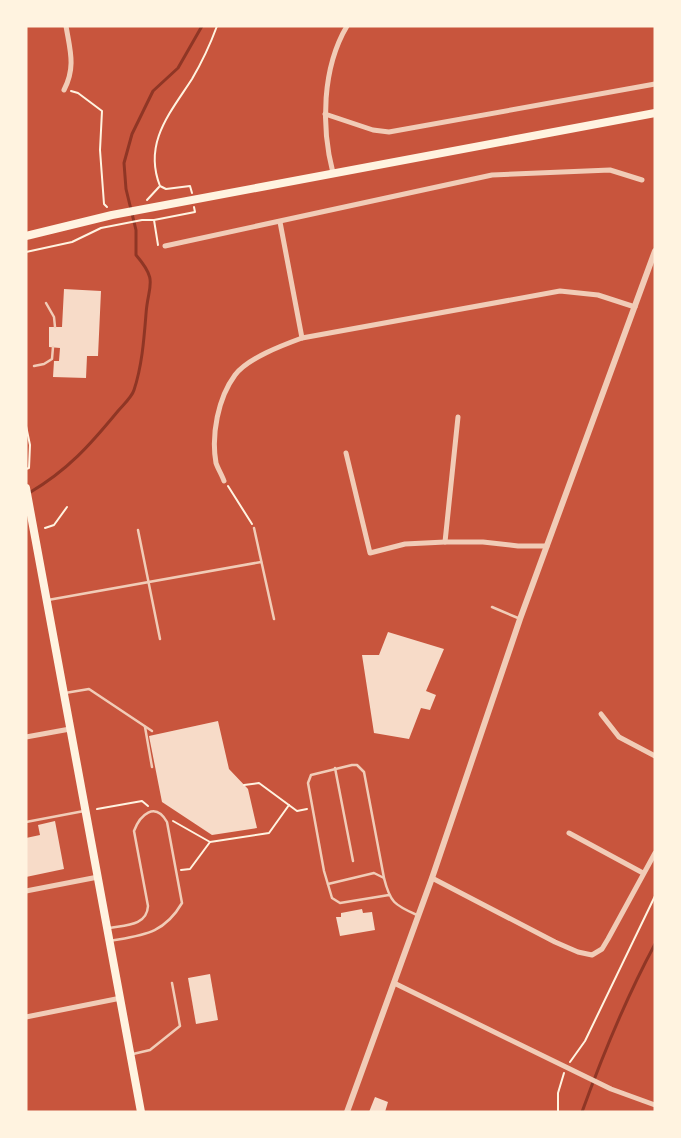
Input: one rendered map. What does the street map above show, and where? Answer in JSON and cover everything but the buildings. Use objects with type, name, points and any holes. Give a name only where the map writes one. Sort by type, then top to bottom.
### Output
[{"type":"main road","points":[[26,236],[112,212],[142,210],[655,113]]},
{"type":"main road","points":[[26,488],[141,1112]]},
{"type":"street","points":[[64,90],[72,65],[66,26]]},
{"type":"street","points":[[333,173],[326,146],[325,114],[334,59],[347,26]]},
{"type":"street","points":[[325,114],[373,130],[388,132],[655,84]]},
{"type":"street","points":[[165,246],[492,175],[610,170],[642,180]]},
{"type":"street","points":[[280,222],[302,338]]},
{"type":"street","points":[[347,1112],[432,878],[520,619],[654,255]]},
{"type":"street","points":[[224,481],[217,466],[214,436],[224,394],[236,374],[259,356],[302,338],[560,291],[598,295],[635,307]]},
{"type":"street","points":[[445,542],[458,417]]},
{"type":"street","points":[[346,453],[370,553],[405,544],[445,542],[548,546]]},
{"type":"street","points":[[601,714],[619,737],[655,756]]},
{"type":"street","points":[[26,738],[70,729]]},
{"type":"street","points":[[569,833],[643,873]]},
{"type":"street","points":[[432,878],[555,942],[578,952],[592,955],[602,949],[608,940],[655,853]]},
{"type":"street","points":[[26,891],[98,876]]},
{"type":"street","points":[[394,983],[581,1075],[611,1089],[655,1105]]},
{"type":"street","points":[[26,1017],[121,998]]},
{"type":"lane","points":[[46,303],[54,317],[55,327]]},
{"type":"lane","points":[[34,366],[44,364],[52,359],[53,348]]},
{"type":"lane","points":[[254,528],[274,619]]},
{"type":"lane","points":[[138,530],[160,639]]},
{"type":"lane","points":[[47,600],[261,562]]},
{"type":"lane","points":[[492,607],[520,619]]},
{"type":"lane","points":[[64,694],[89,689],[152,731]]},
{"type":"lane","points":[[144,726],[152,767]]},
{"type":"lane","points":[[389,895],[340,902],[332,898],[308,783],[309,777],[314,773],[357,765],[364,772],[384,878],[389,895],[394,904],[418,916]]},
{"type":"lane","points":[[335,768],[353,861]]},
{"type":"lane","points":[[26,822],[86,811]]},
{"type":"lane","points":[[108,928],[138,922],[148,912],[134,831],[137,822],[145,814],[156,811],[163,815],[167,822],[182,903],[174,916],[159,928],[144,934],[110,941]]},
{"type":"lane","points":[[328,884],[374,873],[384,878]]},
{"type":"lane","points":[[132,1055],[150,1050],[180,1026],[172,983]]},
{"type":"path","points":[[191,191],[190,186],[166,189],[160,186],[154,164],[154,150],[175,104],[203,59],[217,26]]},
{"type":"path","points":[[64,90],[78,93],[102,111],[100,150],[103,197],[104,204],[112,212]]},
{"type":"path","points":[[147,200],[160,186]]},
{"type":"path","points":[[26,252],[72,242],[101,228],[195,212]]},
{"type":"path","points":[[154,220],[159,251],[165,246]]},
{"type":"path","points":[[26,426],[30,445],[29,468],[26,469]]},
{"type":"path","points":[[224,481],[249,516],[254,528]]},
{"type":"path","points":[[45,528],[54,525],[67,507]]},
{"type":"path","points":[[244,785],[258,783],[297,811],[312,808]]},
{"type":"path","points":[[98,809],[142,801],[156,811]]},
{"type":"path","points":[[163,815],[210,842],[268,833],[289,805]]},
{"type":"path","points":[[176,871],[190,869],[210,842]]},
{"type":"path","points":[[572,1058],[585,1041],[655,896]]},
{"type":"path","points":[[558,1112],[558,1093],[562,1078]]},
{"type":"waterway","points":[[29,493],[78,456],[127,401],[134,390],[141,362],[150,278],[148,271],[136,255],[136,230],[126,189],[124,163],[132,134],[153,91],[178,68],[202,26]]},
{"type":"waterway","points":[[582,1112],[616,1026],[655,944]]}]
